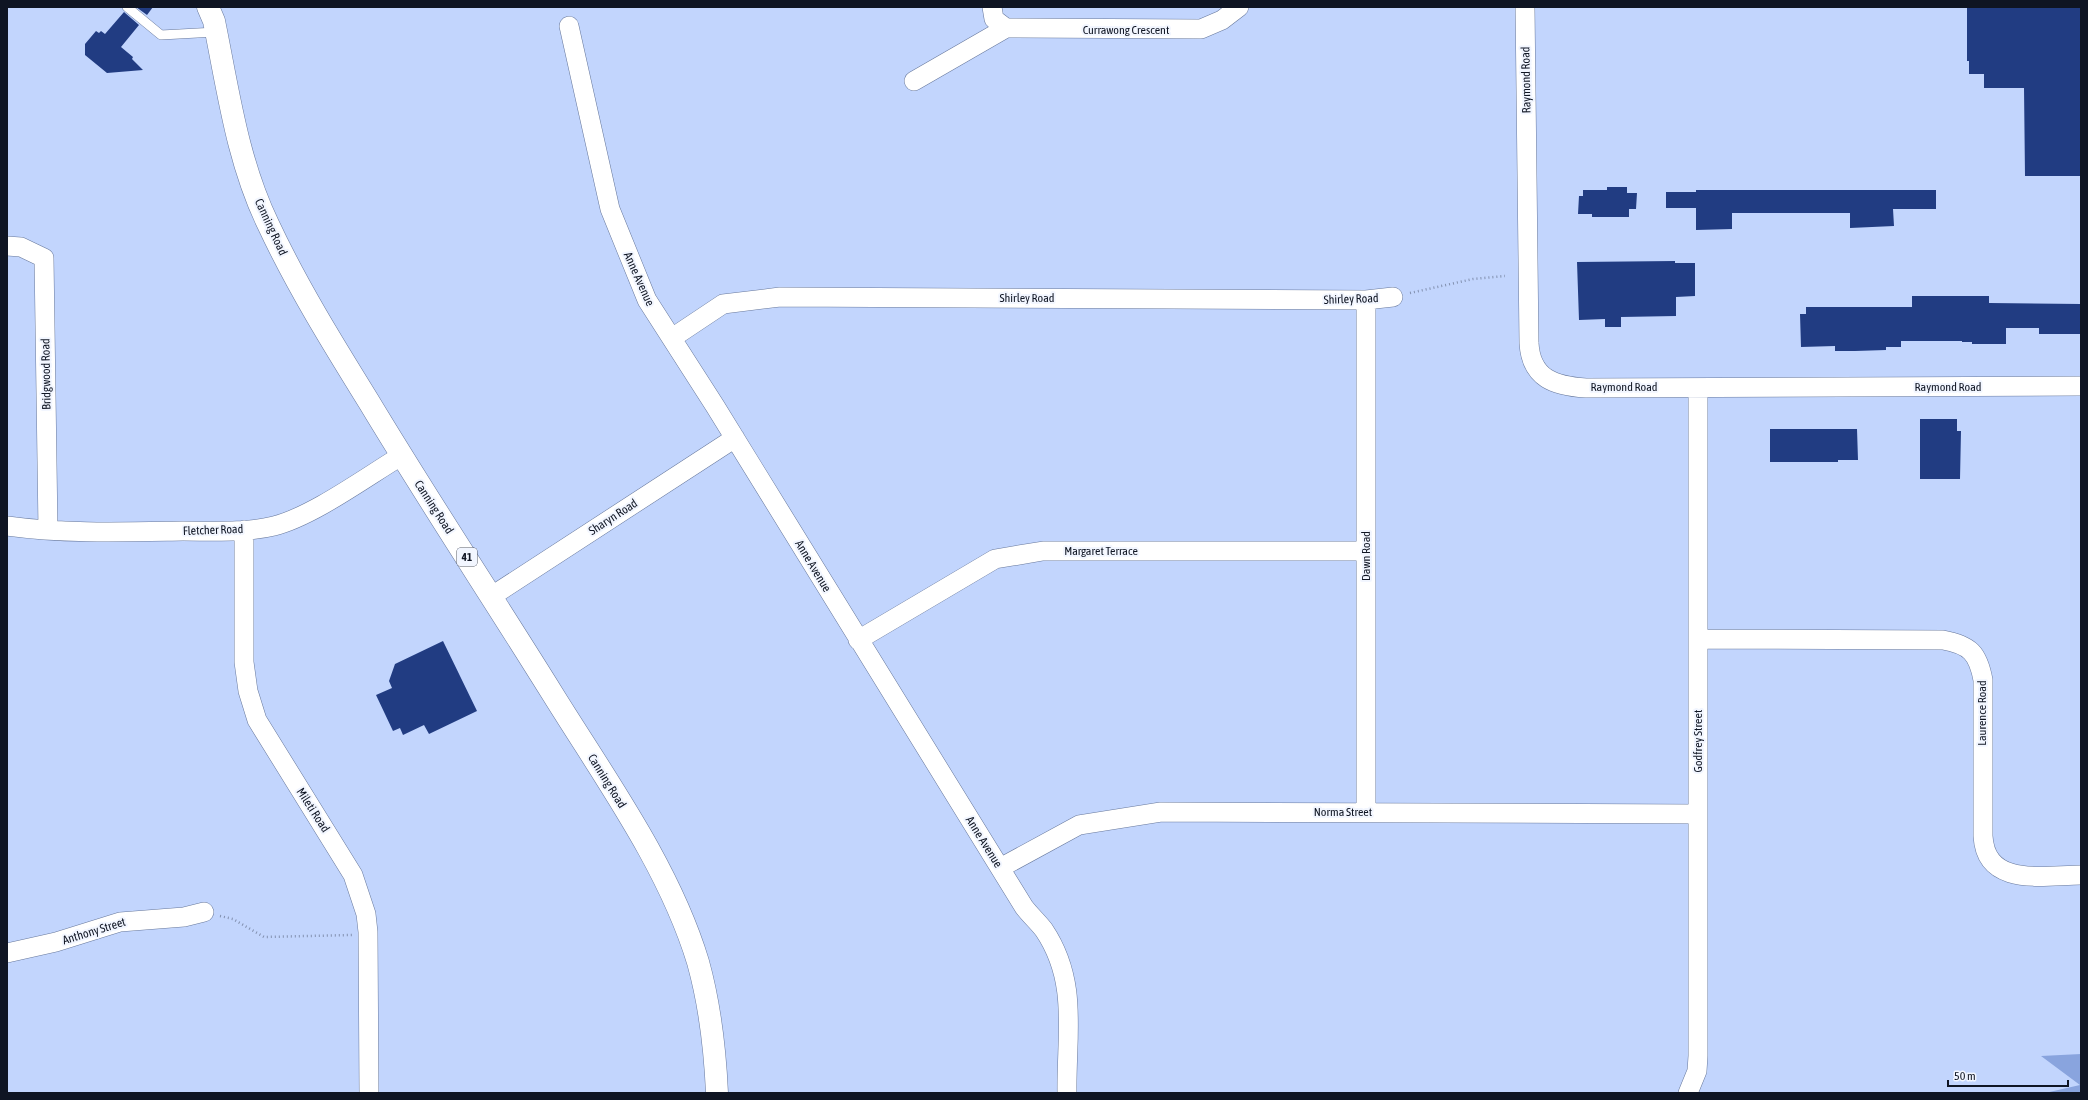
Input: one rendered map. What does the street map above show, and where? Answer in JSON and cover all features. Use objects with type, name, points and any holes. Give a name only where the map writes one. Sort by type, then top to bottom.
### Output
[{"type":"main road","name":"Canning Road","points":[[214,17],[233,120],[254,190],[267,222],[314,314],[401,456],[492,596],[645,844],[672,896],[688,936],[704,988],[715,1060],[716,1093]]},
{"type":"street","points":[[914,81],[1006,28],[994,19],[992,7]]},
{"type":"street","name":"Currawong Crescent","points":[[1006,28],[1201,29],[1222,20],[1239,7]]},
{"type":"street","name":"Raymond Road","points":[[1525,7],[1530,360],[1544,377],[1567,387],[1698,388],[2081,386]]},
{"type":"street","name":"Anne Avenue","points":[[569,26],[610,209],[647,300],[735,438],[858,640],[1024,907],[1044,930],[1063,968],[1067,986],[1068,1007],[1067,1093]]},
{"type":"street","name":"Bridgwood Road","points":[[7,246],[21,246],[44,258],[48,530]]},
{"type":"street","name":"Shirley Road","points":[[672,338],[723,304],[780,297],[1366,300],[1393,297]]},
{"type":"street","name":"Dawn Road","points":[[1366,300],[1366,812]]},
{"type":"street","name":"Godfrey Street","points":[[1688,1093],[1697,1071],[1698,1056],[1698,388]]},
{"type":"street","name":"Sharyn Road","points":[[492,596],[735,438]]},
{"type":"street","name":"Fletcher Road","points":[[7,526],[48,530],[122,532],[244,530],[274,526],[302,515],[401,456]]},
{"type":"street","name":"Mileti Road","points":[[244,530],[244,662],[248,691],[257,720],[353,875],[366,914],[368,934],[369,1093]]},
{"type":"street","name":"Margaret Terrace","points":[[858,640],[995,559],[1043,551],[1366,551]]},
{"type":"street","name":"Laurence Road","points":[[1699,639],[1943,640],[1957,642],[1968,647],[1980,664],[1983,680],[1982,836],[1987,855],[1996,867],[2012,874],[2081,876]]},
{"type":"street","name":"Norma Street","points":[[1000,868],[1079,825],[1160,812],[1698,814]]},
{"type":"street","name":"Anthony Street","points":[[7,953],[56,942],[120,922],[184,916],[204,912]]},
{"type":"lane","points":[[127,7],[161,35],[214,17]]},
{"type":"path","points":[[1393,297],[1473,279],[1505,276]]},
{"type":"path","points":[[204,912],[233,919],[264,937],[368,934]]},
{"type":"shaded area","points":[[2081,1054],[2081,1093],[2045,1093],[2080,1085],[2041,1056]]},
{"type":"building","points":[[136,7],[153,7],[147,15]]},
{"type":"building","points":[[1967,7],[2081,7],[2081,176],[2025,176],[2024,88],[1984,88],[1984,74],[1969,74],[1969,61],[1967,61]]},
{"type":"building","points":[[124,12],[139,25],[121,47],[133,57],[132,59],[143,70],[107,73],[85,55],[85,44],[96,31],[99,33],[101,31],[105,34]]},
{"type":"building","points":[[1607,187],[1627,187],[1627,193],[1637,193],[1636,209],[1629,209],[1629,217],[1592,217],[1592,214],[1578,214],[1579,196],[1583,196],[1583,190],[1607,190]]},
{"type":"building","points":[[1696,190],[1936,190],[1936,209],[1893,209],[1894,226],[1850,228],[1850,213],[1732,213],[1732,229],[1696,230],[1696,208],[1666,208],[1666,192],[1696,192]]},
{"type":"building","points":[[1675,261],[1675,263],[1695,263],[1695,296],[1676,297],[1676,316],[1621,317],[1621,327],[1605,327],[1605,319],[1579,320],[1577,262]]},
{"type":"building","points":[[1912,296],[1989,296],[1989,303],[2081,304],[2081,334],[2039,334],[2039,328],[2006,328],[2006,344],[1972,344],[1972,342],[1962,341],[1901,341],[1901,347],[1886,347],[1886,350],[1855,351],[1835,351],[1835,346],[1801,347],[1800,314],[1806,314],[1806,307],[1912,307]]},
{"type":"building","points":[[1920,419],[1957,419],[1957,431],[1961,431],[1960,479],[1920,479]]},
{"type":"building","points":[[1770,429],[1857,429],[1858,460],[1838,460],[1838,462],[1770,462]]},
{"type":"building","points":[[443,641],[477,711],[429,734],[424,725],[403,735],[400,728],[393,731],[376,695],[392,688],[389,681],[395,664]]}]
